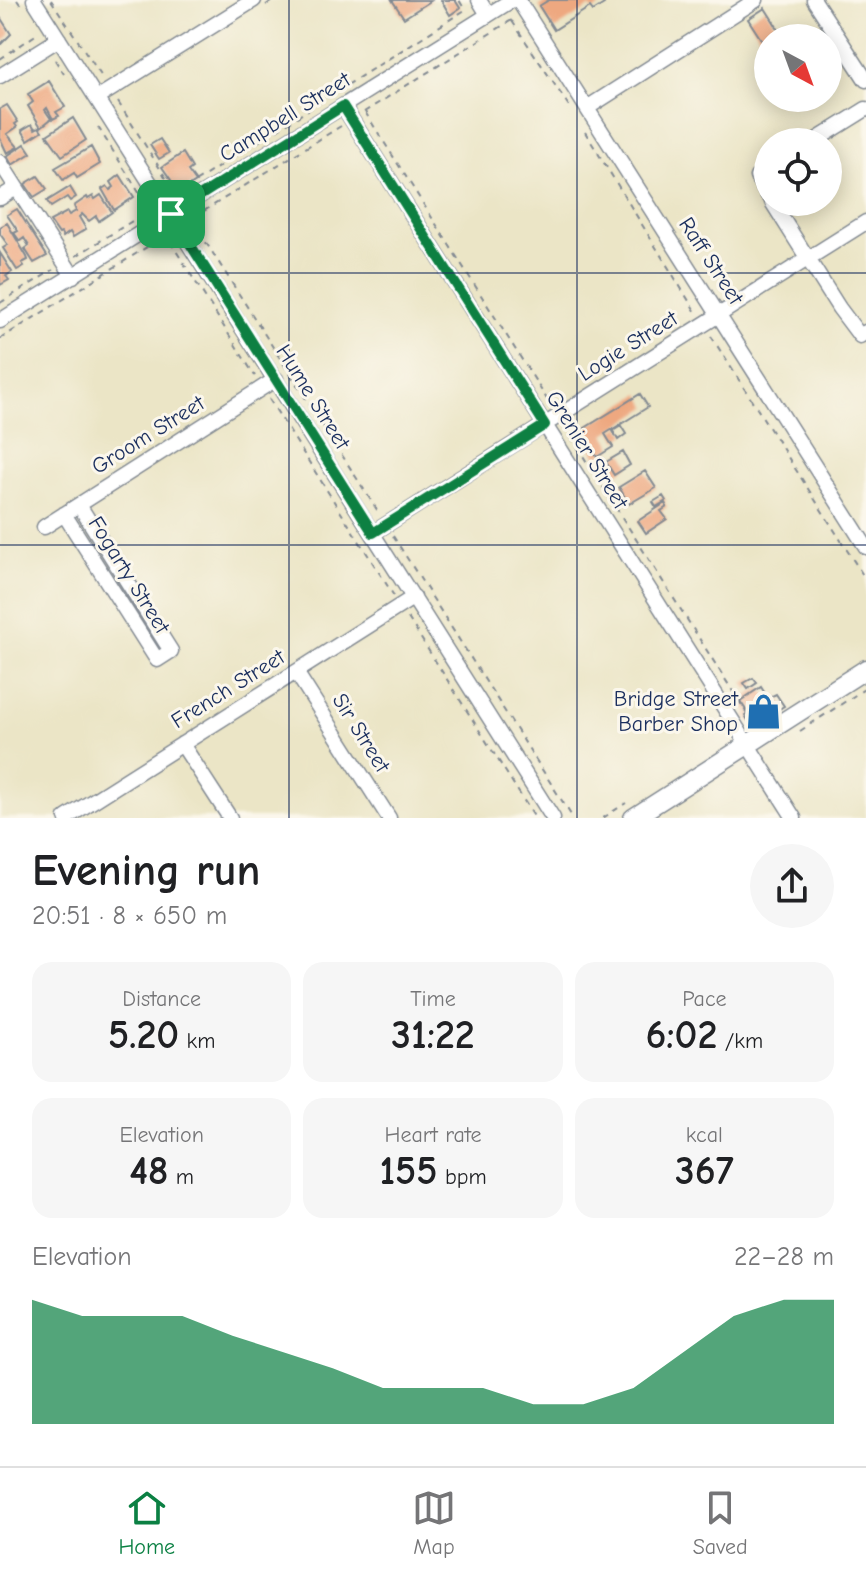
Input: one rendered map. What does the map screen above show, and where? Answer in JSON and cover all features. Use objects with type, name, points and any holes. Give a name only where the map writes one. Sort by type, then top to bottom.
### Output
[{"type":"main road","points":[[633,818],[866,669]]},
{"type":"street","name":"Hume Street","points":[[34,0],[53,43],[97,98],[553,818]]},
{"type":"street","points":[[97,98],[254,0]]},
{"type":"street","points":[[479,0],[488,15]]},
{"type":"street","name":"Campbell Street","points":[[0,321],[512,0]]},
{"type":"street","name":"Raff Street","points":[[518,0],[866,547]]},
{"type":"street","points":[[587,108],[756,0]]},
{"type":"street","points":[[814,0],[866,80]]},
{"type":"street","points":[[0,76],[53,43]]},
{"type":"street","name":"Grenier Street","points":[[343,106],[794,818]]},
{"type":"street","points":[[835,128],[866,109]]},
{"type":"street","points":[[0,162],[73,276]]},
{"type":"street","points":[[0,198],[16,188]]},
{"type":"street","points":[[781,216],[807,258],[863,334]]},
{"type":"street","name":"Logie Street","points":[[373,533],[866,222]]},
{"type":"street","name":"Groom Street","points":[[44,527],[276,379]]},
{"type":"street","name":"Fogarty Street","points":[[64,514],[157,660],[171,651],[79,505]]},
{"type":"street","name":"French Street","points":[[66,818],[414,597]]},
{"type":"street","name":"Sir Street","points":[[296,672],[389,818]]},
{"type":"street","points":[[182,744],[230,818]]},
{"type":"path","points":[[176,194],[465,10],[459,0]]},
{"type":"path","points":[[512,20],[568,105]]},
{"type":"path","points":[[0,59],[38,33],[53,43],[70,83]]},
{"type":"path","points":[[93,120],[150,210]]},
{"type":"path","points":[[584,130],[866,580]]},
{"type":"path","points":[[0,339],[166,235],[263,388]]},
{"type":"path","points":[[800,731],[866,688]]},
{"type":"building","points":[[392,0],[432,0],[404,18]]},
{"type":"building","points":[[441,0],[455,0],[460,8],[450,15]]},
{"type":"building","points":[[549,0],[602,0],[604,4],[593,11],[590,7],[554,30],[539,6]]},
{"type":"building","points":[[765,8],[775,24],[754,24],[754,28],[748,19]]},
{"type":"building","points":[[0,17],[11,34],[0,45]]},
{"type":"building","points":[[49,81],[65,107],[56,112],[59,116],[53,119],[47,108],[45,110],[51,119],[41,127],[28,106],[33,102],[28,94]]},
{"type":"building","points":[[7,105],[18,122],[15,124],[17,127],[7,134],[18,147],[7,153],[0,138],[0,109]]},
{"type":"building","points":[[73,118],[86,140],[62,156],[47,135]]},
{"type":"building","points":[[32,124],[42,131],[28,140],[22,130]]},
{"type":"building","points":[[160,139],[169,153],[159,159],[150,145]]},
{"type":"building","points":[[25,144],[31,153],[12,165],[7,156]]},
{"type":"building","points":[[91,147],[100,164],[77,178],[74,173],[63,180],[55,168]]},
{"type":"building","points":[[183,153],[192,168],[188,171],[196,182],[177,194],[162,167]]},
{"type":"building","points":[[120,175],[134,197],[114,210],[102,189],[114,187],[111,182]]},
{"type":"building","points":[[38,176],[47,189],[34,197],[25,184]]},
{"type":"building","points":[[70,187],[76,197],[70,201],[67,197],[51,207],[47,201]]},
{"type":"building","points":[[101,195],[112,212],[99,221],[96,216],[89,221],[82,214],[79,217],[86,229],[73,237],[70,232],[63,237],[59,234],[50,221],[76,211],[74,206],[87,197],[93,196],[95,199]]},
{"type":"building","points":[[17,209],[47,256],[34,263],[25,249],[29,246],[24,238],[20,241],[14,233],[18,231],[7,215]]},
{"type":"building","points":[[7,223],[28,260],[17,270],[3,248],[8,245],[0,234],[0,227]]},
{"type":"building","points":[[0,253],[12,272],[6,276],[9,280],[0,285]]},
{"type":"building","points":[[640,394],[648,407],[605,434],[613,447],[597,457],[580,431]]},
{"type":"building","points":[[621,426],[626,434],[618,440],[613,431]]},
{"type":"building","points":[[623,452],[630,465],[614,475],[606,462]]},
{"type":"building","points":[[645,471],[656,488],[629,504],[619,487]]},
{"type":"building","points":[[663,496],[666,501],[656,507],[653,502]]},
{"type":"building","points":[[665,503],[667,507],[661,511],[667,519],[646,533],[638,521]]},
{"type":"building","points":[[753,678],[757,683],[748,689],[744,683]]},
{"type":"building","points":[[761,687],[768,698],[776,694],[784,706],[757,723],[749,722],[745,715],[748,713],[740,701]]},
{"type":"place","name":"Bridge Street Barber Shop","points":[[764,712]]},
{"type":"route","points":[[343,106],[545,425],[373,533],[171,214],[343,106]]}]
